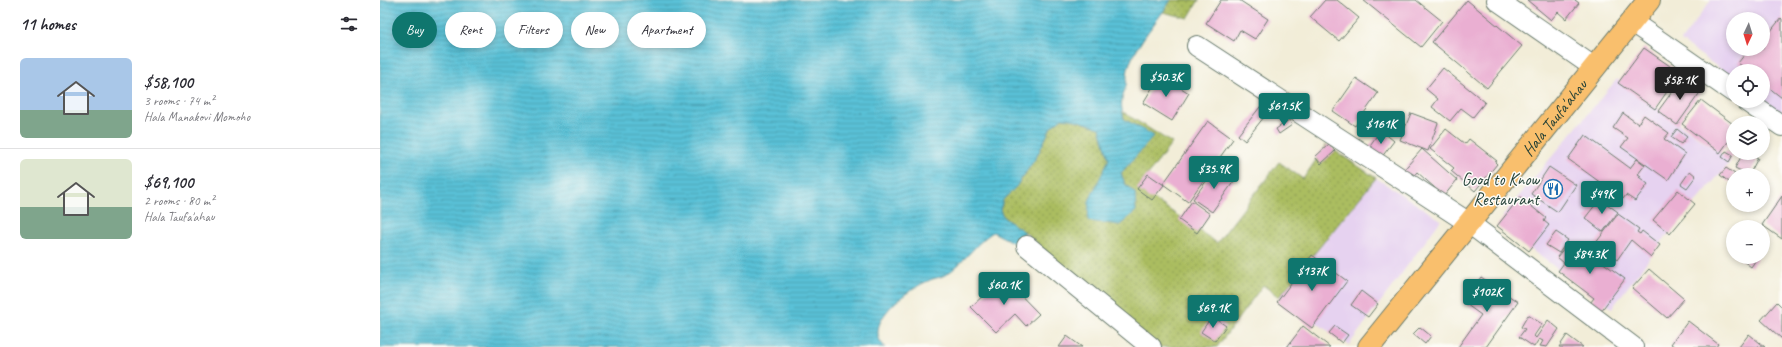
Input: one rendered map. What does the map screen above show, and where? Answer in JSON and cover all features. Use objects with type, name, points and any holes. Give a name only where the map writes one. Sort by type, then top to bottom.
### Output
[{"type":"main road","name":"Hala Taufa'ahau","points":[[1369,347],[1649,0]]},
{"type":"street","points":[[1497,0],[1595,68]]},
{"type":"street","points":[[1632,22],[1726,87]]},
{"type":"street","points":[[1197,46],[1469,223],[1633,347]]},
{"type":"street","points":[[1756,108],[1782,126]]},
{"type":"street","points":[[1028,246],[1151,347]]},
{"type":"shaded area","points":[[1711,0],[1782,0],[1782,113],[1770,105],[1770,64],[1726,64],[1726,73],[1681,41]]},
{"type":"shaded area","points":[[1617,79],[1726,157],[1726,160],[1731,161],[1664,239],[1612,308],[1505,231],[1503,215]]},
{"type":"shaded area","points":[[1376,178],[1441,220],[1349,345],[1279,297]]},
{"type":"green space","points":[[1171,0],[1199,0],[1188,18],[1163,12]]},
{"type":"green space","points":[[1123,112],[1172,143],[1138,188],[1217,243],[1279,162],[1303,179],[1326,145],[1376,178],[1279,297],[1263,285],[1217,347],[1159,347],[1062,267],[1025,232],[1004,218],[1000,210],[1003,200],[1016,187],[1037,156],[1051,127],[1062,118],[1076,120],[1100,128],[1109,159],[1104,169],[1120,225],[1136,211],[1135,193],[1125,184],[1121,173],[1153,136],[1124,119]]},
{"type":"water","points":[[380,0],[1171,0],[1143,39],[1133,56],[1128,67],[1126,86],[1122,99],[1124,119],[1154,136],[1121,173],[1125,184],[1135,193],[1136,211],[1120,225],[1088,221],[1089,201],[1109,159],[1100,128],[1076,120],[1062,118],[1051,127],[1037,156],[1016,187],[1003,200],[1000,210],[1004,218],[1025,232],[1016,244],[993,232],[980,242],[964,260],[952,270],[943,276],[930,280],[909,291],[890,308],[882,318],[878,328],[879,338],[885,347],[380,347]]},
{"type":"building","points":[[1221,0],[1239,0],[1268,19],[1255,39],[1240,30],[1234,41],[1206,23]]},
{"type":"building","points":[[1325,0],[1337,0],[1359,18],[1339,41],[1310,17]]},
{"type":"building","points":[[1363,0],[1416,0],[1442,21],[1421,47]]},
{"type":"building","points":[[1467,0],[1522,46],[1487,88],[1432,42]]},
{"type":"building","points":[[1527,0],[1575,0],[1579,3],[1566,19],[1558,12],[1551,20]]},
{"type":"building","points":[[1781,18],[1782,98],[1770,89],[1770,64],[1738,63],[1744,56],[1770,56],[1770,32]]},
{"type":"building","points":[[1644,48],[1680,73],[1655,109],[1618,83]]},
{"type":"building","points":[[1443,68],[1485,102],[1473,117],[1461,108],[1450,121],[1432,107],[1438,99],[1426,89]]},
{"type":"building","points":[[1160,75],[1189,93],[1172,121],[1143,103]]},
{"type":"building","points":[[1683,77],[1701,91],[1677,125],[1658,111]]},
{"type":"building","points":[[1356,78],[1378,93],[1355,126],[1333,111]]},
{"type":"building","points":[[1701,100],[1726,119],[1726,145],[1720,153],[1682,124]]},
{"type":"building","points":[[1260,107],[1268,112],[1245,141],[1238,135]]},
{"type":"building","points":[[1411,113],[1438,123],[1428,151],[1400,140]]},
{"type":"building","points":[[1623,113],[1638,124],[1644,115],[1669,133],[1664,139],[1685,154],[1668,180],[1621,147],[1628,138],[1613,128]]},
{"type":"building","points":[[1393,117],[1405,124],[1400,135],[1387,128]]},
{"type":"building","points":[[1289,120],[1292,125],[1279,134],[1276,129]]},
{"type":"building","points":[[1208,121],[1233,139],[1188,202],[1163,184]]},
{"type":"building","points":[[1446,129],[1465,144],[1469,139],[1497,161],[1495,162],[1497,164],[1475,191],[1451,171],[1454,168],[1430,149]]},
{"type":"building","points":[[1677,129],[1687,137],[1681,144],[1671,137]]},
{"type":"building","points":[[1383,132],[1394,141],[1381,158],[1368,148],[1378,134],[1380,135]]},
{"type":"building","points":[[1585,135],[1630,168],[1637,159],[1645,165],[1638,174],[1641,176],[1639,177],[1648,184],[1635,201],[1626,195],[1623,199],[1568,159]]},
{"type":"building","points":[[1329,144],[1335,151],[1321,164],[1315,157]]},
{"type":"building","points":[[1422,149],[1457,180],[1444,196],[1417,172],[1410,180],[1401,173]]},
{"type":"building","points":[[1726,151],[1726,160],[1722,157]]},
{"type":"building","points":[[1739,160],[1757,160],[1753,168],[1735,168]]},
{"type":"building","points":[[1549,167],[1576,185],[1558,212],[1531,194]]},
{"type":"building","points":[[1216,168],[1234,181],[1212,212],[1193,199]]},
{"type":"building","points":[[1726,168],[1726,180],[1720,175]]},
{"type":"building","points":[[1690,171],[1696,176],[1687,188],[1681,184]]},
{"type":"building","points":[[1148,174],[1164,185],[1152,200],[1137,189]]},
{"type":"building","points":[[1678,190],[1695,204],[1670,234],[1653,220]]},
{"type":"building","points":[[1782,196],[1782,239],[1770,231],[1770,220],[1765,220]]},
{"type":"building","points":[[1520,197],[1546,218],[1544,221],[1549,225],[1529,251],[1497,226]]},
{"type":"building","points":[[1600,199],[1618,212],[1603,232],[1585,218]]},
{"type":"building","points":[[1192,201],[1210,214],[1197,233],[1179,220]]},
{"type":"building","points":[[1618,214],[1639,229],[1637,232],[1640,234],[1642,231],[1660,245],[1651,257],[1631,240],[1617,260],[1595,244]]},
{"type":"building","points":[[1556,232],[1568,240],[1559,253],[1546,245]]},
{"type":"building","points":[[1578,244],[1625,279],[1601,311],[1590,303],[1594,298],[1558,271],[1564,263],[1557,257],[1565,247],[1572,252]]},
{"type":"building","points":[[1312,255],[1347,281],[1312,328],[1277,302]]},
{"type":"building","points":[[1649,269],[1684,299],[1667,318],[1632,288]]},
{"type":"building","points":[[1003,277],[1039,314],[1026,326],[1015,314],[996,332],[971,307]]},
{"type":"building","points":[[1481,277],[1518,302],[1486,347],[1458,347],[1481,315],[1463,302]]},
{"type":"building","points":[[1361,291],[1378,304],[1368,317],[1351,305]]},
{"type":"building","points":[[1777,302],[1782,307],[1782,339],[1761,320]]},
{"type":"building","points":[[1528,315],[1542,324],[1534,336],[1536,338],[1548,320],[1559,329],[1547,347],[1540,346],[1543,341],[1539,339],[1534,347],[1519,337],[1525,329],[1521,327]]},
{"type":"building","points":[[1212,316],[1226,326],[1215,341],[1201,332]]},
{"type":"building","points":[[1688,321],[1718,344],[1716,347],[1675,347],[1671,344]]},
{"type":"building","points":[[1303,326],[1330,347],[1287,347]]},
{"type":"building","points":[[1335,326],[1348,335],[1342,343],[1329,333]]},
{"type":"building","points":[[1420,327],[1431,336],[1425,344],[1413,334]]},
{"type":"building","points":[[1749,334],[1765,347],[1739,347]]},
{"type":"building","points":[[1567,335],[1583,347],[1559,347]]},
{"type":"building","points":[[1067,336],[1082,347],[1059,347]]},
{"type":"place","name":"Good to Know Restaurant","points":[[1553,189]]}]
